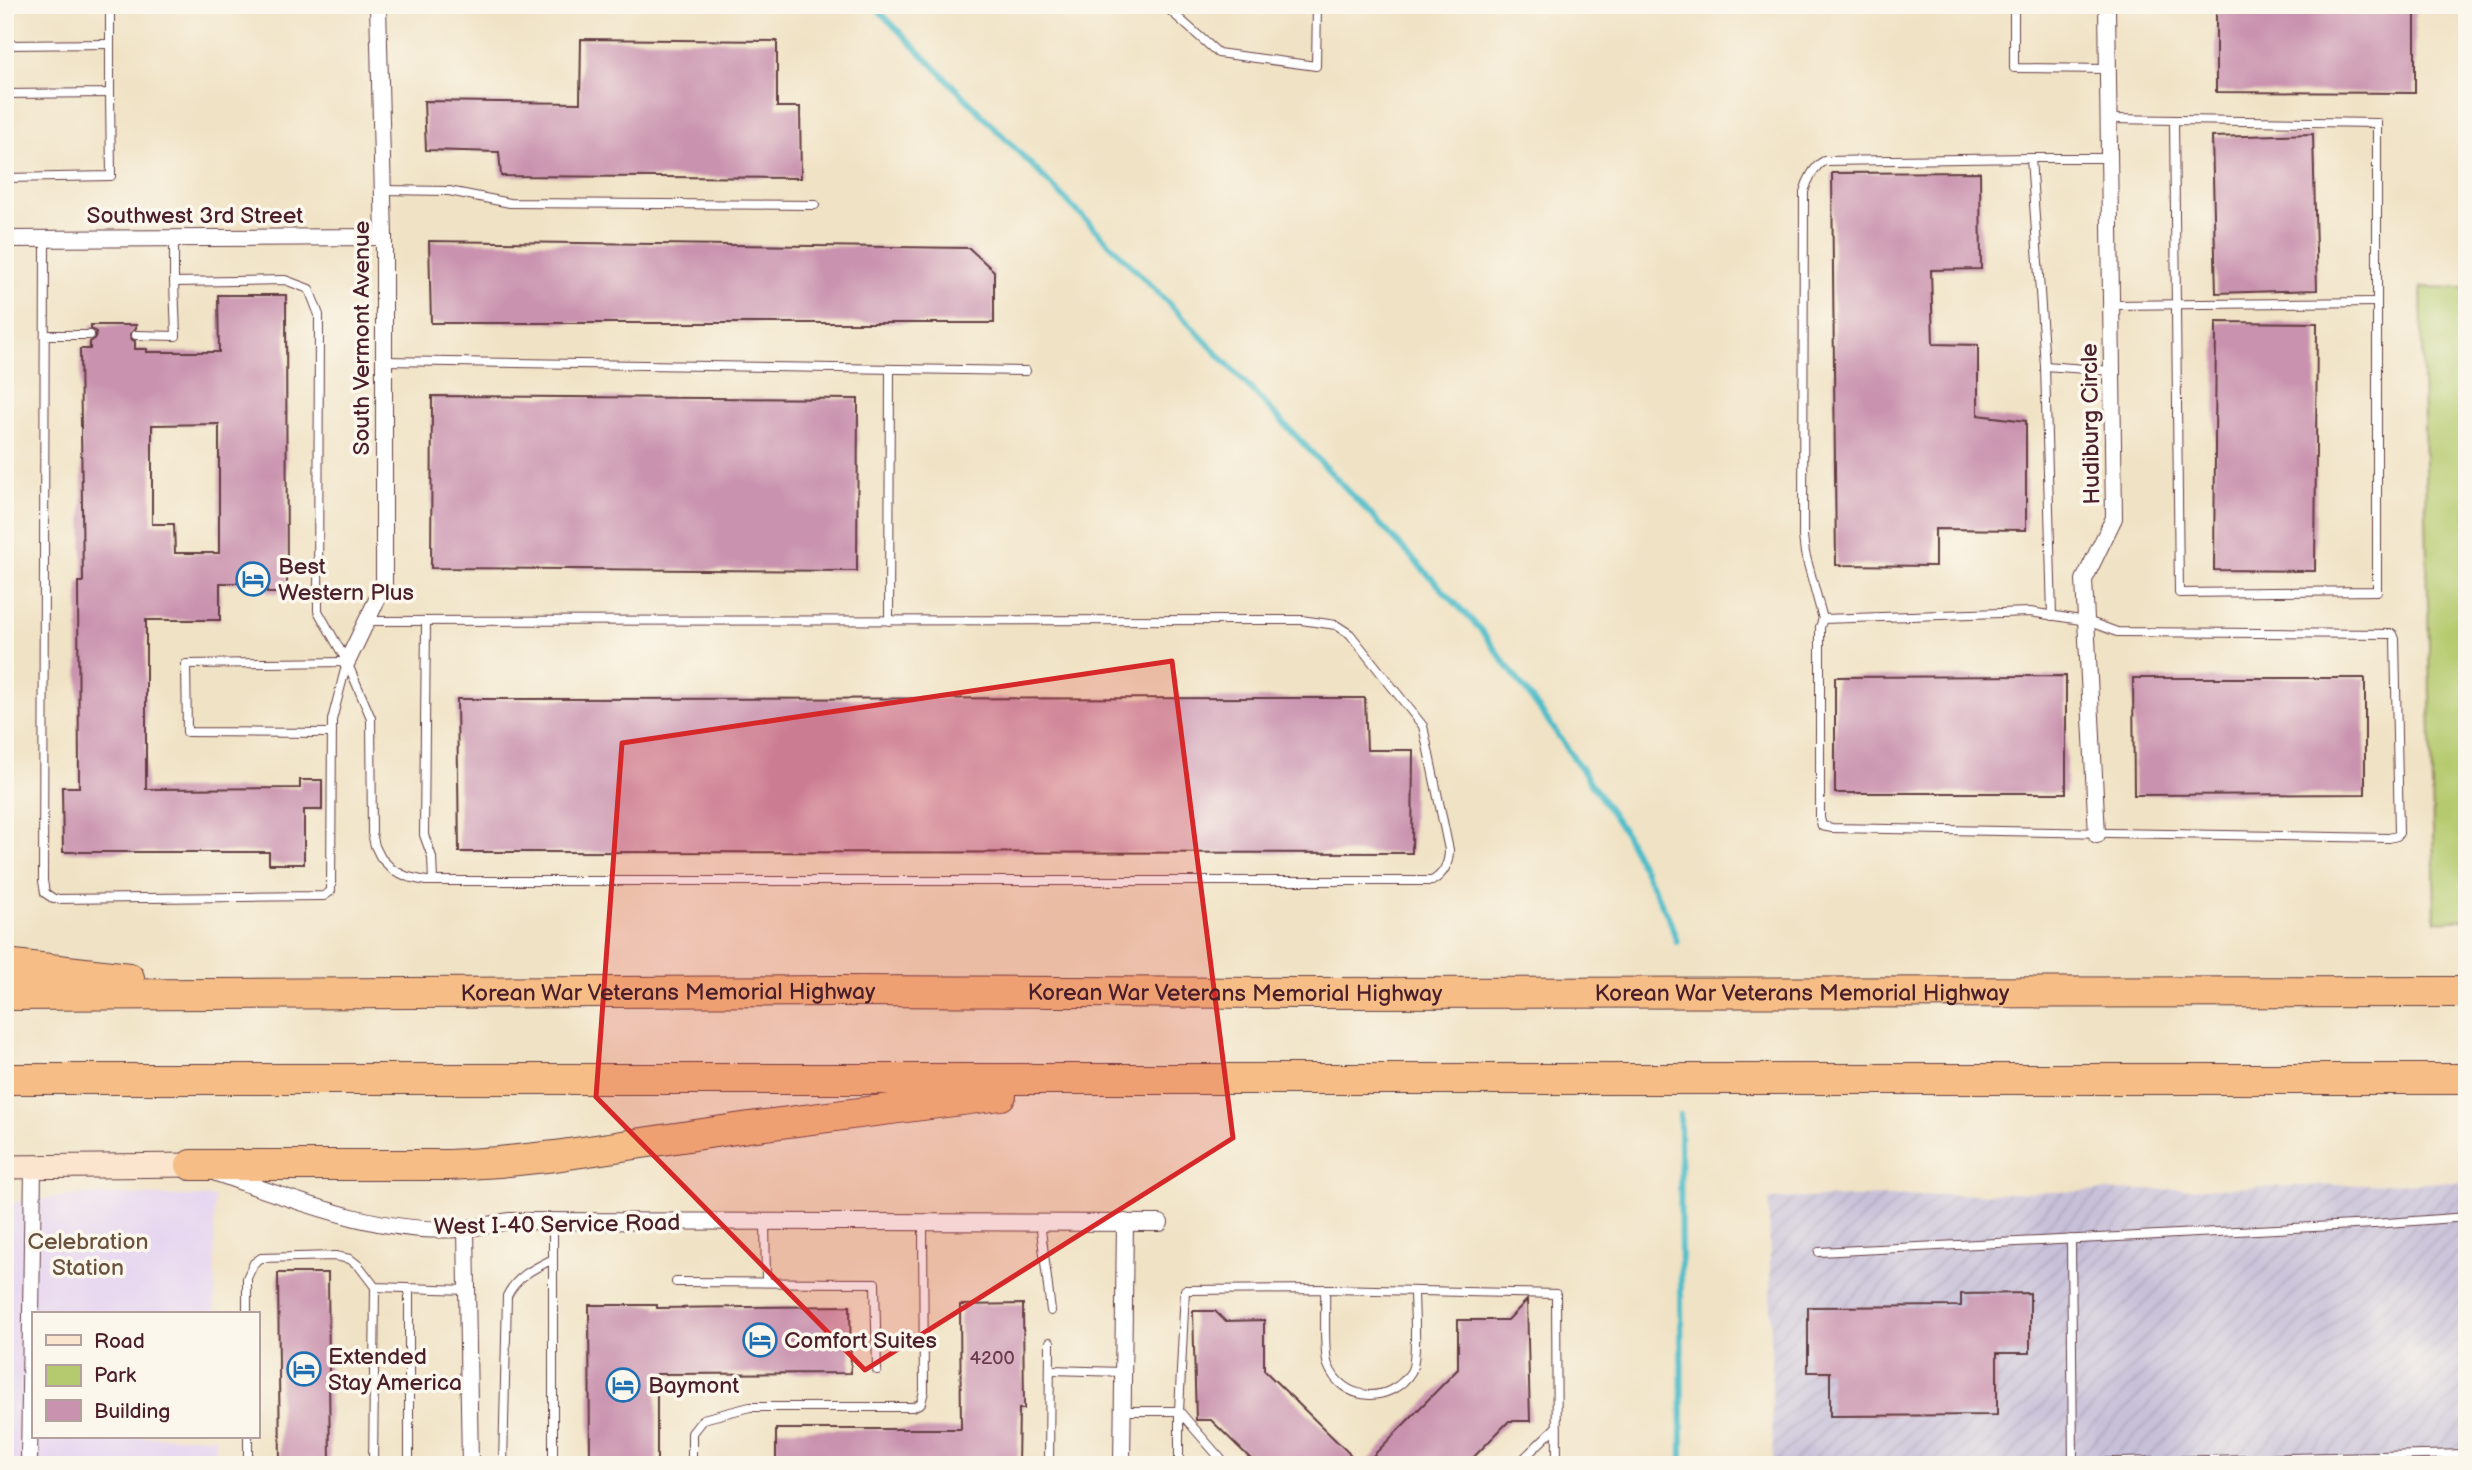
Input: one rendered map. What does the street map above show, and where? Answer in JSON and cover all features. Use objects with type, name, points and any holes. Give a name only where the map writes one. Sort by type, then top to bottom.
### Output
[{"type":"highway","points":[[5,964],[262,993]]},
{"type":"highway","name":"Korean War Veterans Memorial Highway","points":[[5,995],[2467,992]]},
{"type":"highway","points":[[5,1079],[2467,1079]]},
{"type":"highway","points":[[191,1164],[436,1165],[499,1162],[567,1155],[749,1127],[1123,1080]]},
{"type":"main road","name":"West I-40 Service Road","points":[[5,1167],[191,1164]]},
{"type":"street","name":"South Vermont Avenue","points":[[346,662],[384,585],[384,237],[378,5]]},
{"type":"street","name":"Hudiburg Circle","points":[[2096,835],[2084,580],[2114,518],[2107,5]]},
{"type":"street","name":"Southwest 3rd Street","points":[[5,239],[384,237]]},
{"type":"street","name":"West I-40 Service Road","points":[[191,1164],[364,1221],[426,1228],[466,1229],[510,1221],[1160,1223]]},
{"type":"street","points":[[29,1465],[33,1167]]},
{"type":"street","points":[[1122,1465],[1125,1222]]},
{"type":"street","points":[[466,1229],[470,1465]]},
{"type":"lane","points":[[5,178],[111,176],[110,5]]},
{"type":"lane","points":[[1165,6],[1218,53],[1316,66],[1317,5]]},
{"type":"lane","points":[[2014,5],[2014,68],[2108,69]]},
{"type":"lane","points":[[5,45],[110,44]]},
{"type":"lane","points":[[5,94],[110,93]]},
{"type":"lane","points":[[2109,119],[2377,123],[2377,591],[2179,593],[2174,120]]},
{"type":"lane","points":[[1823,619],[2027,612],[2087,621],[2117,632],[2393,634],[2399,829],[2397,836],[2096,835],[1822,826],[1820,627],[1823,619],[1803,536],[1804,192],[1807,184],[1818,164],[1824,161],[2109,158]]},
{"type":"lane","points":[[2031,159],[2045,366],[2052,616]]},
{"type":"lane","points":[[382,190],[449,191],[510,203],[815,205]]},
{"type":"lane","points":[[136,335],[176,336],[174,238]]},
{"type":"lane","points":[[45,239],[42,689],[45,894],[54,899],[324,896],[331,891],[332,720],[346,662]]},
{"type":"lane","points":[[174,282],[285,280],[309,289],[318,315],[318,611],[346,662],[371,718],[372,832],[375,846],[381,858],[393,870],[408,877],[433,881],[1432,881],[1440,877],[1448,864],[1449,850],[1423,726],[1350,634],[1336,625],[1301,620],[368,621]]},
{"type":"lane","points":[[2111,305],[2377,302]]},
{"type":"lane","points":[[45,335],[90,335]]},
{"type":"lane","points":[[384,361],[1026,371]]},
{"type":"lane","points":[[2045,366],[2113,371]]},
{"type":"lane","points":[[890,369],[890,621]]},
{"type":"lane","points":[[426,621],[424,835],[432,857],[433,881]]},
{"type":"lane","points":[[332,733],[187,732],[186,664],[346,662]]},
{"type":"lane","points":[[1819,1252],[2467,1217]]},
{"type":"lane","points":[[553,1221],[553,1465]]},
{"type":"lane","points":[[765,1221],[766,1281]]},
{"type":"lane","points":[[692,1465],[692,1433],[703,1419],[750,1407],[913,1407],[921,1403],[924,1391],[923,1222]]},
{"type":"lane","points":[[1040,1222],[1051,1311]]},
{"type":"lane","points":[[2071,1239],[2073,1464]]},
{"type":"lane","points":[[247,1312],[247,1278],[254,1263],[261,1258],[335,1256],[350,1259],[374,1287],[373,1465]]},
{"type":"lane","points":[[503,1465],[507,1296],[525,1273],[553,1259]]},
{"type":"lane","points":[[676,1282],[876,1283],[877,1370]]},
{"type":"lane","points":[[374,1287],[467,1290]]},
{"type":"lane","points":[[409,1288],[409,1465]]},
{"type":"lane","points":[[1325,1289],[1327,1364],[1339,1384],[1359,1395],[1380,1395],[1399,1385],[1412,1371],[1414,1291]]},
{"type":"lane","points":[[1179,1465],[1185,1290],[1325,1289],[1556,1294],[1557,1465]]},
{"type":"lane","points":[[1049,1465],[1050,1342]]},
{"type":"lane","points":[[1051,1370],[1123,1372]]},
{"type":"lane","points":[[1122,1410],[1179,1410],[1226,1465]]},
{"type":"lane","points":[[1517,1465],[1556,1427]]},
{"type":"lane","points":[[248,1438],[248,1465]]},
{"type":"lane","points":[[2009,1465],[2262,1462],[2467,1454]]},
{"type":"highlighted area","points":[[1172,661],[1233,1138],[865,1370],[596,1097],[622,743]]},
{"type":"shaded area","points":[[2467,1182],[2467,1465],[1773,1465],[1769,1199]]},
{"type":"shaded area","name":"Celebration Station","points":[[87,1194],[214,1197],[215,1312],[32,1312],[32,1438],[216,1438],[216,1465],[5,1465],[5,1203]]},
{"type":"green space","points":[[2421,287],[2467,288],[2467,919],[2435,921]]},
{"type":"building","points":[[2216,5],[2415,5],[2415,93],[2216,92]]},
{"type":"building","points":[[581,39],[777,41],[777,107],[800,107],[801,178],[501,176],[499,152],[426,150],[424,101],[580,103]]},
{"type":"building","points":[[2313,134],[2317,290],[2216,293],[2212,137]]},
{"type":"building","points":[[1980,172],[1981,269],[1931,270],[1933,344],[1978,345],[1978,415],[2026,421],[2026,530],[1935,529],[1935,566],[1836,565],[1832,173]]},
{"type":"building","points":[[429,241],[969,248],[994,271],[994,323],[431,323]]},
{"type":"building","name":"Best Western Plus","points":[[218,295],[286,295],[287,593],[267,593],[267,583],[220,583],[220,620],[146,620],[146,789],[300,788],[300,780],[322,780],[322,810],[304,810],[304,864],[269,864],[269,852],[63,852],[62,787],[79,787],[78,582],[83,582],[80,349],[90,349],[90,342],[96,338],[96,332],[91,329],[91,325],[136,325],[130,334],[135,341],[135,349],[147,349],[147,352],[219,352]],"holes":[[[219,424],[219,553],[175,553],[174,524],[152,524],[152,425]]]},
{"type":"building","points":[[2216,322],[2317,323],[2315,571],[2214,570]]},
{"type":"building","points":[[432,396],[858,399],[857,571],[431,568]]},
{"type":"building","points":[[2066,676],[2066,793],[1835,793],[1835,677]]},
{"type":"building","points":[[2133,678],[2365,678],[2365,794],[2134,795]]},
{"type":"building","points":[[1365,698],[1367,750],[1413,750],[1412,853],[459,852],[457,699]]},
{"type":"building","name":"Extended Stay America","points":[[278,1273],[328,1273],[330,1465],[280,1465]]},
{"type":"building","points":[[2030,1293],[2030,1353],[1997,1353],[1997,1415],[1830,1416],[1830,1372],[1808,1372],[1808,1307],[1961,1306],[1961,1294]]},
{"type":"building","points":[[1527,1300],[1530,1421],[1509,1421],[1466,1465],[1364,1465],[1458,1369],[1458,1320],[1508,1320]]},
{"type":"building","points":[[1023,1304],[1024,1409],[1019,1409],[1018,1465],[776,1465],[776,1429],[961,1429],[960,1305]]},
{"type":"building","points":[[589,1305],[657,1305],[657,1308],[850,1306],[851,1373],[657,1374],[657,1465],[590,1465]]},
{"type":"building","points":[[1193,1311],[1215,1311],[1225,1321],[1264,1320],[1264,1370],[1361,1465],[1257,1465],[1211,1420],[1196,1420]]},
{"type":"waterway","points":[[873,5],[1193,328],[1480,629],[1554,729],[1623,830],[1669,918],[1677,942]]},
{"type":"waterway","points":[[1680,1115],[1682,1465]]},
{"type":"place","name":"Best Western Plus","points":[[253,579]]},
{"type":"place","name":"Comfort Suites","points":[[760,1340]]},
{"type":"place","name":"Extended Stay America","points":[[304,1369]]},
{"type":"place","name":"Baymont","points":[[623,1385]]}]
